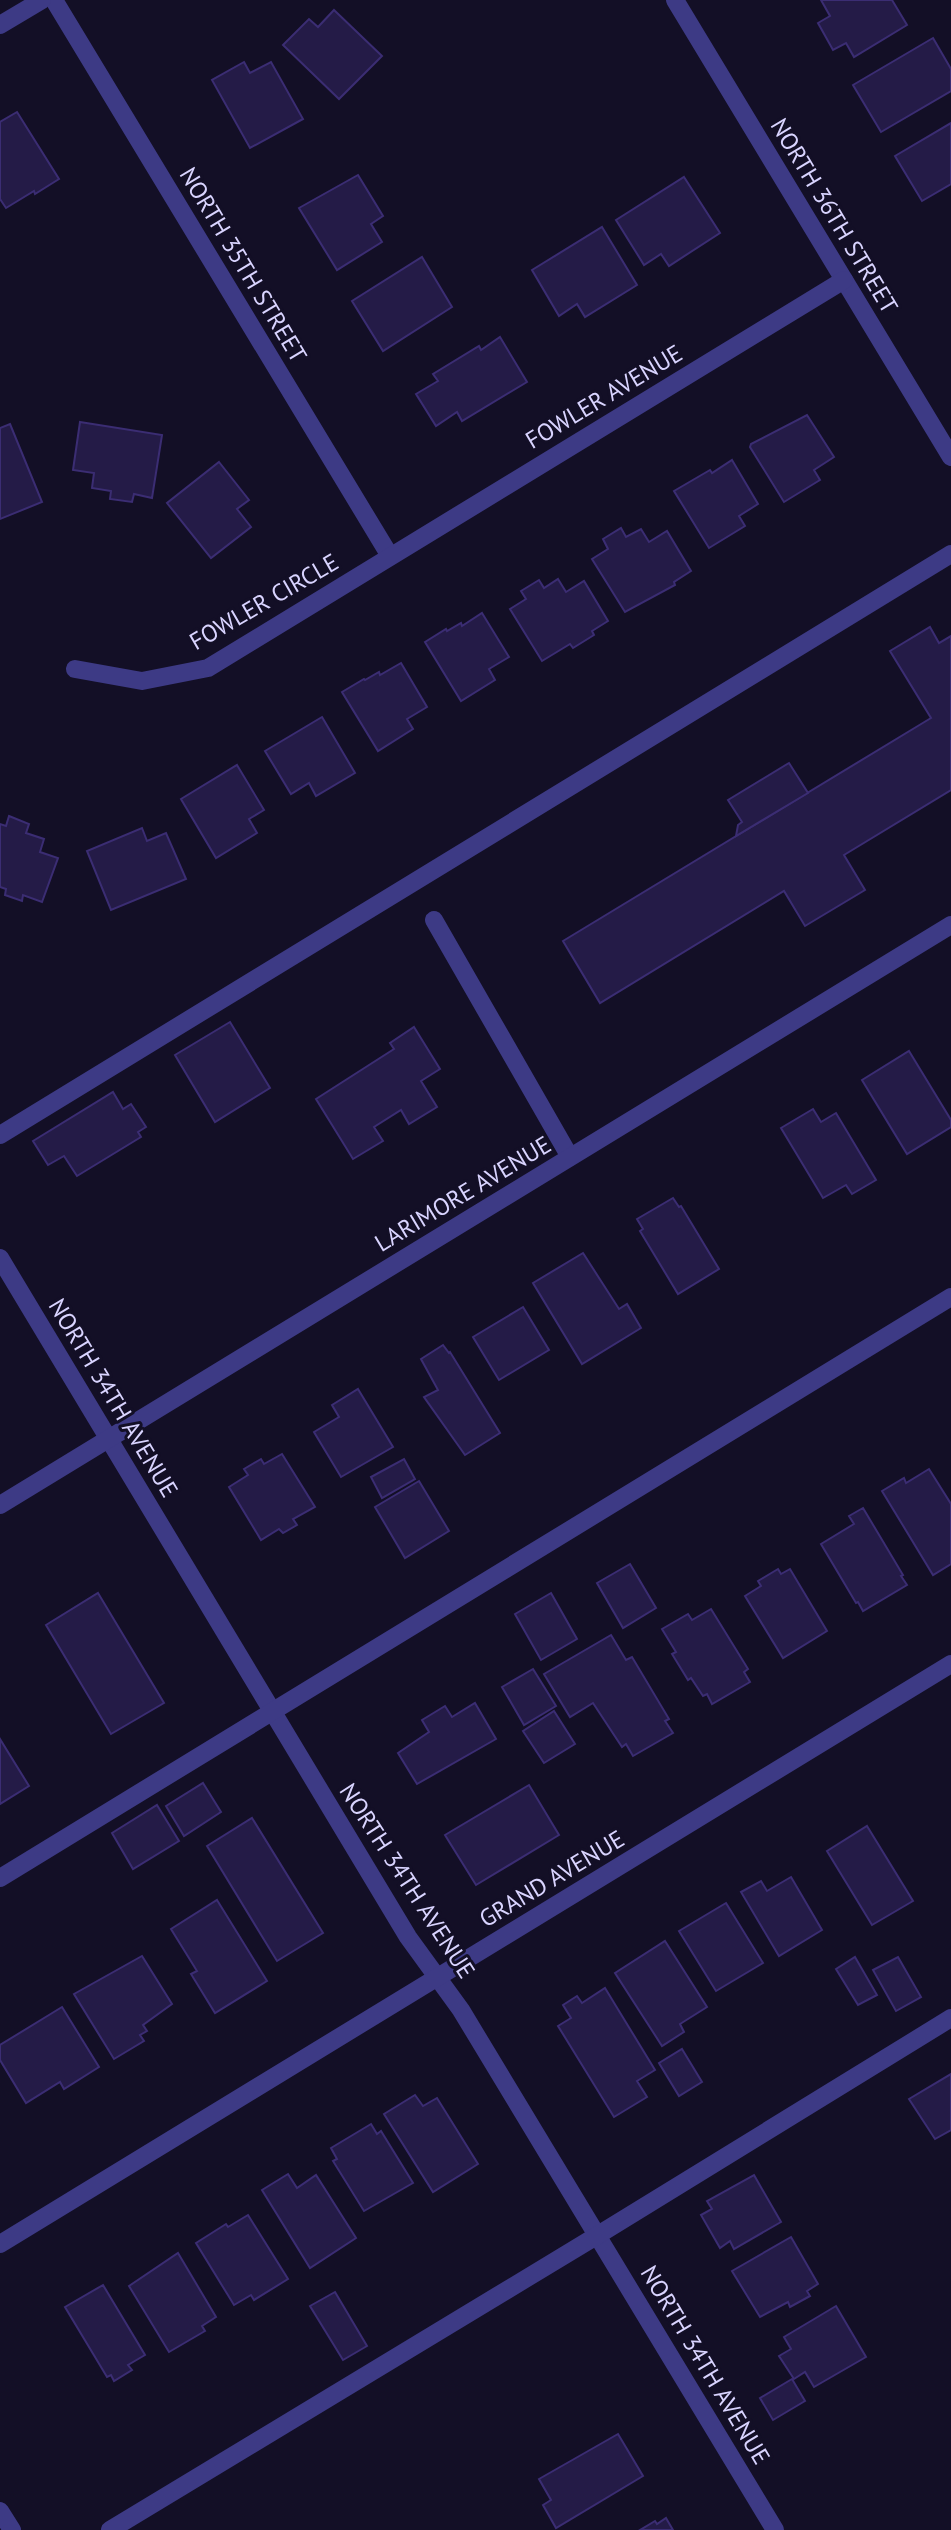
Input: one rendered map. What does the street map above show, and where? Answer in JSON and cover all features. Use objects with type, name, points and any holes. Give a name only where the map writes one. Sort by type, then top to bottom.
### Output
[{"type":"street","points":[[0,26],[42,0]]},
{"type":"street","name":"NORTH 35TH STREET","points":[[54,0],[390,556]]},
{"type":"street","name":"NORTH 36TH STREET","points":[[675,0],[951,457]]},
{"type":"street","name":"FOWLER AVENUE","points":[[390,556],[844,280]]},
{"type":"street","points":[[0,1135],[951,554]]},
{"type":"street","name":"FOWLER CIRCLE","points":[[75,669],[142,681],[208,668],[390,556]]},
{"type":"street","points":[[434,920],[570,1157]]},
{"type":"street","name":"LARIMORE AVENUE","points":[[0,1505],[951,925]]},
{"type":"street","name":"NORTH 34TH AVENUE","points":[[0,1258],[408,1937],[461,2010],[775,2530]]},
{"type":"street","points":[[0,1878],[951,1297]]},
{"type":"street","name":"GRAND AVENUE","points":[[0,2244],[951,1664]]},
{"type":"street","points":[[110,2530],[951,2018]]},
{"type":"street","points":[[0,2511],[12,2530]]},
{"type":"building","points":[[821,0],[892,0],[907,25],[854,57],[846,43],[833,50],[818,23],[830,16]]},
{"type":"building","points":[[334,10],[382,56],[339,99],[283,45],[309,19],[318,27]]},
{"type":"building","points":[[933,38],[951,69],[951,91],[881,132],[853,85]]},
{"type":"building","points":[[244,62],[250,73],[271,62],[303,119],[250,148],[212,80]]},
{"type":"building","points":[[17,112],[59,179],[6,208],[0,199],[0,122]]},
{"type":"building","points":[[951,123],[951,184],[922,201],[895,156]]},
{"type":"building","points":[[358,175],[383,216],[371,224],[382,242],[337,270],[299,208]]},
{"type":"building","points":[[684,177],[720,233],[669,266],[661,254],[644,265],[616,220]]},
{"type":"building","points":[[602,227],[637,285],[585,317],[577,304],[559,316],[532,270]]},
{"type":"building","points":[[422,257],[452,307],[383,351],[352,301]]},
{"type":"building","points":[[500,337],[527,382],[462,421],[457,412],[436,426],[416,394],[438,381],[433,374],[479,346],[481,350]]},
{"type":"building","points":[[807,415],[834,457],[814,470],[820,480],[784,502],[750,447],[751,444]]},
{"type":"building","points":[[80,422],[162,435],[152,498],[134,494],[132,502],[110,499],[111,491],[92,488],[94,473],[73,470]]},
{"type":"building","points":[[10,424],[42,502],[0,519],[0,428]]},
{"type":"building","points":[[732,460],[758,504],[739,516],[745,526],[709,548],[674,491]]},
{"type":"building","points":[[219,462],[249,500],[237,509],[251,527],[211,558],[167,503]]},
{"type":"building","points":[[621,528],[626,537],[641,529],[649,542],[667,531],[691,571],[674,582],[675,585],[625,612],[592,559],[608,549],[603,539]]},
{"type":"building","points":[[558,579],[566,592],[584,581],[608,621],[592,631],[594,635],[573,648],[570,644],[542,661],[510,609],[526,599],[521,591],[539,580],[544,588]]},
{"type":"building","points":[[482,613],[509,657],[489,669],[495,680],[461,701],[425,642],[446,629],[447,631],[461,623],[462,626]]},
{"type":"building","points":[[930,627],[939,643],[951,636],[951,790],[844,855],[865,890],[805,926],[784,891],[600,1003],[563,941],[931,718],[890,651]]},
{"type":"building","points":[[401,663],[427,707],[407,719],[413,729],[378,751],[342,692]]},
{"type":"building","points":[[322,717],[355,773],[316,796],[309,783],[291,794],[265,751]]},
{"type":"building","points":[[789,763],[808,793],[736,836],[738,825],[742,822],[728,800]]},
{"type":"building","points":[[237,765],[264,810],[249,819],[257,833],[216,858],[181,799]]},
{"type":"building","points":[[9,816],[29,824],[26,833],[44,839],[40,852],[58,858],[42,902],[23,895],[22,901],[5,895],[6,889],[0,887],[0,824],[6,826]]},
{"type":"building","points":[[142,828],[147,841],[166,833],[186,879],[111,910],[87,851]]},
{"type":"building","points":[[230,1022],[270,1088],[215,1122],[175,1055]]},
{"type":"building","points":[[414,1027],[440,1069],[421,1081],[437,1107],[409,1124],[401,1110],[374,1127],[383,1141],[353,1159],[316,1099],[394,1049],[390,1043]]},
{"type":"building","points":[[909,1051],[951,1120],[951,1127],[907,1154],[862,1080]]},
{"type":"building","points":[[113,1092],[123,1109],[131,1104],[146,1127],[138,1132],[141,1137],[77,1176],[64,1156],[48,1165],[33,1141]]},
{"type":"building","points":[[813,1109],[821,1122],[836,1113],[876,1180],[852,1194],[846,1185],[823,1198],[781,1128]]},
{"type":"building","points":[[673,1198],[679,1207],[681,1206],[719,1269],[678,1294],[640,1231],[643,1229],[637,1219]]},
{"type":"building","points":[[583,1253],[619,1309],[627,1304],[641,1328],[582,1364],[533,1283]]},
{"type":"building","points":[[523,1307],[549,1350],[499,1380],[473,1337]]},
{"type":"building","points":[[443,1345],[500,1433],[465,1455],[424,1397],[438,1390],[421,1359]]},
{"type":"building","points":[[358,1389],[393,1447],[341,1477],[314,1432],[339,1417],[332,1405]]},
{"type":"building","points":[[282,1454],[315,1507],[293,1519],[297,1525],[283,1533],[279,1529],[261,1540],[229,1487],[248,1475],[244,1469],[261,1459],[264,1464]]},
{"type":"building","points":[[404,1459],[415,1479],[382,1498],[371,1477]]},
{"type":"building","points":[[929,1469],[951,1504],[951,1564],[933,1575],[882,1491],[904,1478],[906,1483]]},
{"type":"building","points":[[419,1481],[449,1531],[405,1558],[375,1507]]},
{"type":"building","points":[[863,1508],[907,1585],[863,1611],[821,1544],[854,1524],[849,1516]]},
{"type":"building","points":[[630,1564],[656,1608],[623,1628],[597,1583]]},
{"type":"building","points":[[778,1569],[781,1574],[790,1569],[827,1631],[783,1658],[745,1596],[761,1586],[758,1581]]},
{"type":"building","points":[[98,1593],[164,1703],[111,1734],[46,1625]]},
{"type":"building","points":[[551,1593],[577,1639],[541,1660],[515,1614]]},
{"type":"building","points":[[711,1609],[748,1669],[744,1672],[750,1682],[712,1704],[707,1694],[703,1696],[691,1678],[688,1680],[672,1654],[676,1652],[662,1629],[688,1614],[692,1620]]},
{"type":"building","points":[[611,1635],[626,1660],[632,1657],[669,1719],[665,1721],[673,1733],[633,1756],[626,1744],[622,1747],[593,1703],[570,1717],[544,1674]]},
{"type":"building","points":[[533,1669],[556,1706],[524,1725],[502,1687]]},
{"type":"building","points":[[475,1703],[496,1739],[417,1784],[398,1753],[429,1732],[422,1720],[445,1706],[452,1717]]},
{"type":"building","points":[[554,1711],[575,1744],[544,1763],[523,1731]]},
{"type":"building","points":[[0,1739],[29,1786],[0,1804]]},
{"type":"building","points":[[203,1783],[221,1812],[184,1836],[166,1806]]},
{"type":"building","points":[[529,1785],[559,1835],[476,1885],[445,1835]]},
{"type":"building","points":[[157,1805],[179,1841],[133,1869],[112,1833]]},
{"type":"building","points":[[252,1818],[323,1933],[277,1961],[207,1846]]},
{"type":"building","points":[[867,1826],[913,1901],[872,1925],[827,1851]]},
{"type":"building","points":[[791,1877],[822,1930],[779,1956],[741,1892],[761,1881],[767,1891]]},
{"type":"building","points":[[217,1900],[267,1981],[215,2013],[191,1974],[197,1971],[171,1929]]},
{"type":"building","points":[[726,1903],[763,1963],[716,1991],[679,1931]]},
{"type":"building","points":[[665,1941],[707,2007],[680,2024],[684,2032],[662,2046],[615,1973]]},
{"type":"building","points":[[142,1956],[172,2004],[143,2025],[147,2031],[140,2035],[144,2041],[114,2059],[74,1994]]},
{"type":"building","points":[[855,1957],[877,1995],[858,2005],[836,1969]]},
{"type":"building","points":[[898,1957],[921,1997],[896,2011],[873,1970]]},
{"type":"building","points":[[605,1988],[655,2070],[637,2081],[647,2097],[614,2117],[558,2026],[571,2018],[563,2005],[577,1996],[582,2003]]},
{"type":"building","points":[[62,2007],[99,2067],[64,2089],[60,2082],[26,2103],[0,2060],[0,2045]]},
{"type":"building","points":[[682,2049],[702,2082],[679,2096],[659,2063]]},
{"type":"building","points":[[951,2074],[951,2130],[935,2139],[909,2099]]},
{"type":"building","points":[[415,2095],[423,2106],[437,2098],[478,2164],[433,2192],[384,2114]]},
{"type":"building","points":[[371,2124],[377,2134],[381,2131],[413,2183],[364,2211],[333,2161],[337,2159],[331,2148]]},
{"type":"building","points":[[288,2174],[297,2188],[316,2175],[356,2238],[310,2268],[262,2190]]},
{"type":"building","points":[[754,2175],[781,2222],[734,2249],[730,2241],[720,2248],[701,2215],[712,2209],[707,2201]]},
{"type":"building","points":[[248,2215],[288,2279],[254,2300],[251,2295],[234,2305],[196,2243],[226,2224],[228,2227]]},
{"type":"building","points":[[791,2237],[818,2284],[807,2291],[810,2296],[790,2307],[788,2302],[760,2317],[732,2271]]},
{"type":"building","points":[[178,2253],[216,2317],[202,2326],[205,2331],[169,2352],[129,2286]]},
{"type":"building","points":[[103,2285],[145,2355],[128,2365],[132,2370],[114,2381],[111,2375],[107,2377],[65,2307]]},
{"type":"building","points":[[335,2292],[367,2346],[343,2360],[310,2306]]},
{"type":"building","points":[[836,2306],[866,2357],[814,2387],[805,2372],[794,2379],[779,2356],[791,2349],[784,2337]]},
{"type":"building","points":[[792,2379],[805,2401],[773,2420],[760,2398]]},
{"type":"building","points":[[618,2434],[643,2476],[556,2528],[543,2505],[551,2500],[539,2479]]},
{"type":"building","points":[[666,2518],[673,2530],[640,2530],[655,2521],[657,2524]]}]
